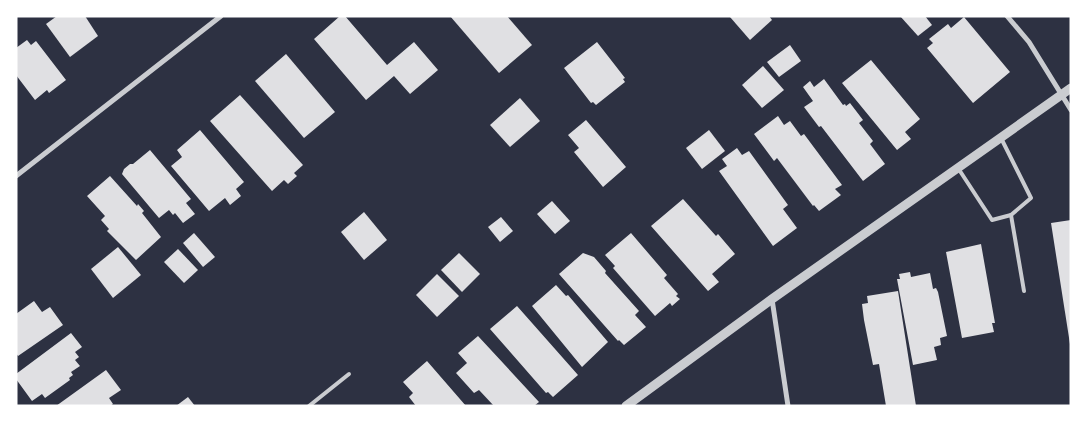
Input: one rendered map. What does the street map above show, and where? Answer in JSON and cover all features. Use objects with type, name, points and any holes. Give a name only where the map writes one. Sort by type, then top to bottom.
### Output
[{"type":"street","points":[[16,176],[221,16]]},
{"type":"street","points":[[1007,16],[1029,42],[1071,110]]},
{"type":"street","points":[[626,406],[772,299],[1071,88]]},
{"type":"street","points":[[772,299],[788,406]]},
{"type":"lane","points":[[958,168],[992,220],[1011,215],[1031,198],[1001,137]]},
{"type":"lane","points":[[1011,215],[1024,291]]},
{"type":"lane","points":[[310,406],[349,374]]},
{"type":"building","points":[[57,16],[85,16],[98,36],[70,57],[46,24]]},
{"type":"building","points":[[340,16],[345,16],[387,65],[414,42],[438,70],[410,94],[394,76],[366,100],[314,39]]},
{"type":"building","points":[[450,16],[507,16],[532,45],[499,73]]},
{"type":"building","points":[[731,16],[769,16],[772,20],[750,40]]},
{"type":"building","points":[[900,16],[925,16],[932,25],[918,36]]},
{"type":"building","points":[[964,17],[1010,72],[973,103],[927,48],[933,43],[929,39],[948,24],[951,28]]},
{"type":"building","points":[[27,40],[31,45],[36,41],[66,80],[49,93],[47,90],[35,100],[16,75],[16,48]]},
{"type":"building","points":[[597,42],[625,78],[623,79],[625,82],[596,105],[593,102],[591,103],[564,68]]},
{"type":"building","points":[[790,45],[801,61],[779,77],[767,62]]},
{"type":"building","points":[[286,54],[335,112],[304,138],[255,81]]},
{"type":"building","points":[[871,60],[920,119],[905,132],[911,139],[897,150],[842,83]]},
{"type":"building","points":[[763,66],[784,90],[762,108],[742,85]]},
{"type":"building","points":[[824,79],[843,105],[845,104],[846,106],[850,103],[863,120],[859,123],[873,141],[870,144],[885,164],[863,181],[804,107],[813,101],[803,87],[810,81],[814,87]]},
{"type":"building","points":[[240,95],[303,165],[294,173],[297,176],[288,184],[284,180],[272,191],[210,121]]},
{"type":"building","points":[[520,98],[540,121],[510,147],[490,125]]},
{"type":"building","points":[[778,116],[784,125],[790,121],[801,136],[804,134],[842,185],[835,189],[841,195],[819,211],[813,206],[777,158],[774,161],[754,134]]},
{"type":"building","points":[[586,120],[626,167],[603,187],[574,152],[579,148],[568,135]]},
{"type":"building","points":[[200,130],[244,182],[236,189],[241,196],[230,205],[225,198],[209,211],[171,166],[182,157],[177,150]]},
{"type":"building","points":[[709,130],[725,151],[702,169],[686,148]]},
{"type":"building","points":[[737,148],[742,155],[749,151],[788,205],[783,209],[797,228],[773,246],[719,171],[727,166],[722,159]]},
{"type":"building","points":[[150,150],[191,199],[186,203],[195,214],[183,223],[175,213],[173,215],[169,210],[159,218],[122,174],[124,169]]},
{"type":"building","points":[[110,176],[137,206],[138,204],[144,211],[142,213],[161,237],[136,260],[107,231],[109,229],[101,220],[105,216],[87,196]]},
{"type":"building","points":[[683,199],[735,254],[712,274],[719,282],[708,291],[651,226]]},
{"type":"building","points":[[552,201],[570,221],[555,234],[537,214]]},
{"type":"building","points":[[364,212],[387,240],[364,260],[341,232]]},
{"type":"building","points":[[501,217],[513,231],[500,242],[488,227]]},
{"type":"building","points":[[1071,220],[1071,343],[1070,344],[1051,223]]},
{"type":"building","points":[[194,233],[215,257],[203,267],[183,243]]},
{"type":"building","points":[[631,233],[667,275],[664,278],[680,299],[672,306],[670,303],[655,316],[613,268],[615,266],[605,255]]},
{"type":"building","points":[[981,244],[995,323],[992,323],[994,332],[962,338],[946,252]]},
{"type":"building","points":[[118,247],[141,275],[113,298],[91,269]]},
{"type":"building","points":[[178,249],[198,270],[184,283],[164,262]]},
{"type":"building","points":[[459,253],[480,274],[462,292],[441,270]]},
{"type":"building","points":[[583,253],[594,257],[606,271],[605,273],[639,311],[635,315],[646,327],[624,345],[618,341],[559,274]]},
{"type":"building","points":[[910,272],[911,277],[930,273],[933,289],[936,288],[938,292],[947,336],[940,338],[941,345],[934,347],[937,360],[913,365],[897,279],[900,279],[899,274]]},
{"type":"building","points":[[437,274],[459,296],[437,317],[416,295]]},
{"type":"building","points":[[556,285],[566,296],[568,295],[608,342],[582,367],[532,306]]},
{"type":"building","points":[[898,291],[916,406],[886,406],[879,364],[873,365],[864,320],[862,304],[868,303],[867,296]]},
{"type":"building","points":[[34,301],[42,312],[50,307],[63,325],[18,356],[16,353],[16,314]]},
{"type":"building","points":[[517,306],[578,375],[553,397],[548,392],[546,393],[490,329]]},
{"type":"building","points":[[71,333],[82,347],[75,352],[79,357],[75,360],[80,366],[71,372],[73,375],[69,378],[70,380],[45,398],[42,394],[32,401],[16,379],[16,374]]},
{"type":"building","points":[[478,336],[539,402],[534,406],[494,406],[479,390],[474,393],[456,373],[467,363],[458,353]]},
{"type":"building","points":[[427,361],[466,406],[416,406],[409,397],[413,393],[403,382]]},
{"type":"building","points":[[106,370],[121,390],[109,398],[113,404],[110,406],[56,406]]},
{"type":"building","points":[[188,397],[195,406],[176,406]]}]
